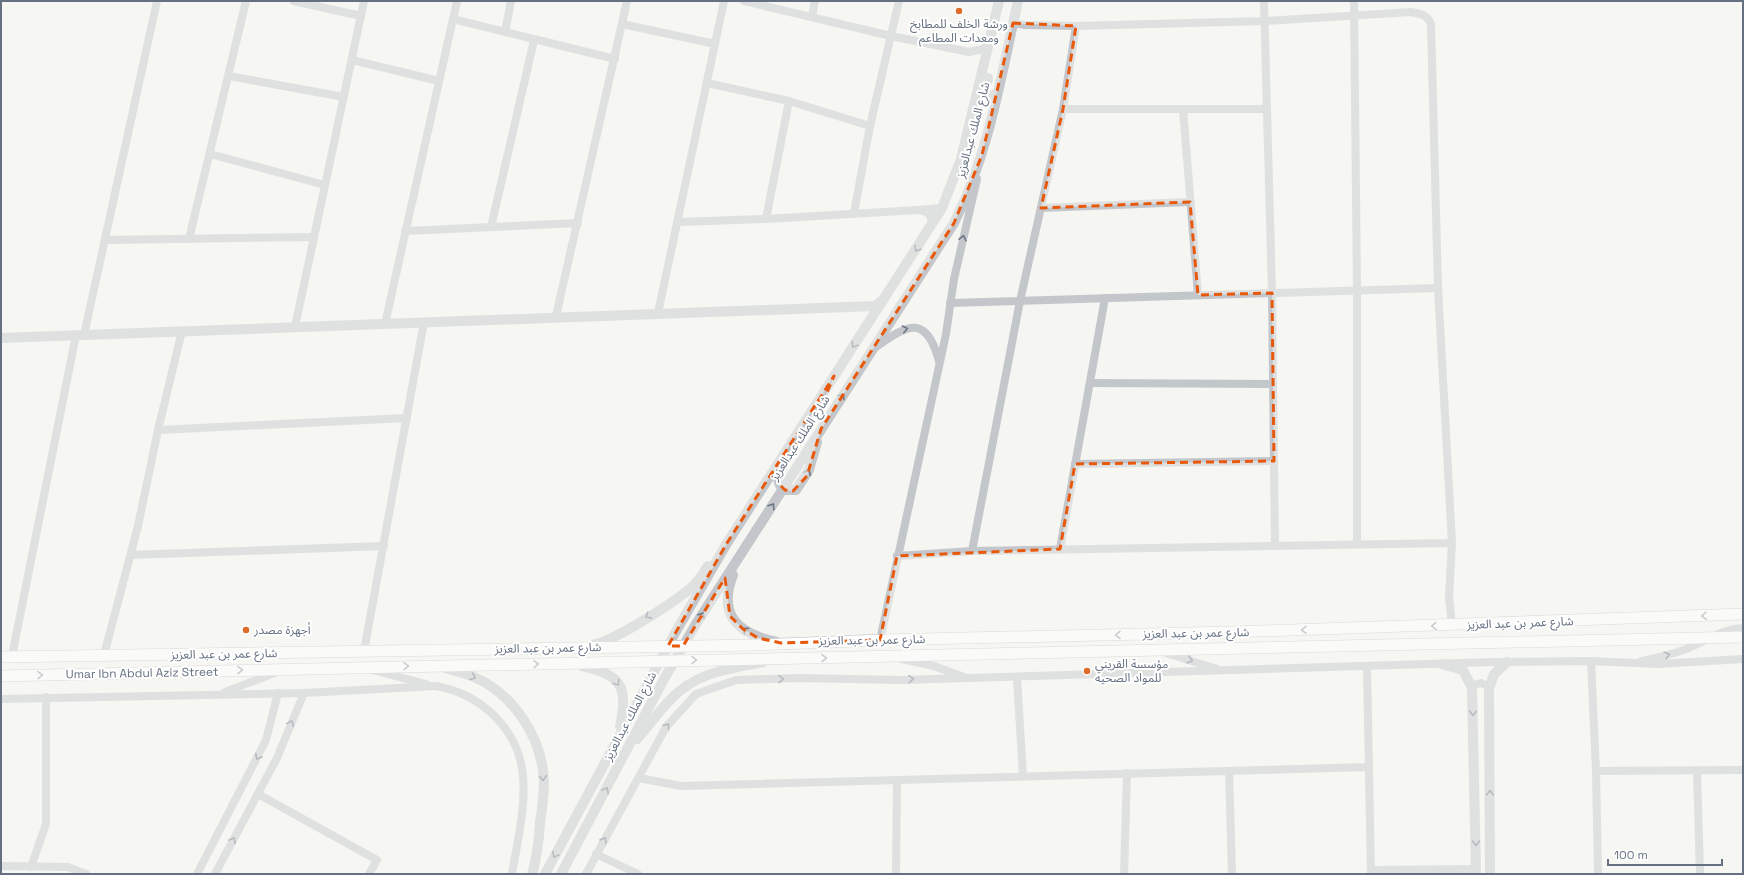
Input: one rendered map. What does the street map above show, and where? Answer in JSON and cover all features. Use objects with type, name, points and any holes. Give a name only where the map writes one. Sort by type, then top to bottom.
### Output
[{"type":"main road","name":"شارع عمر بن عبد العزيز","points":[[6,656],[758,645],[880,640],[1232,632],[1743,614]]},
{"type":"main road","name":"شارع عمر بن عبد العزيز","points":[[283,670],[436,665],[892,657],[1743,637]]},
{"type":"main road","points":[[307,669],[329,663],[360,661],[364,651]]},
{"type":"main road","name":"Umar Ibn Abdul Aziz Street","points":[[1,676],[283,670]]},
{"type":"street","points":[[6,656],[80,335],[104,240],[157,1]]},
{"type":"street","points":[[189,239],[246,1]]},
{"type":"street","points":[[294,1],[360,16]]},
{"type":"street","points":[[295,327],[364,1]]},
{"type":"street","points":[[384,324],[457,1]]},
{"type":"street","points":[[505,32],[511,1]]},
{"type":"street","points":[[556,316],[627,1]]},
{"type":"street","points":[[658,313],[724,1]]},
{"type":"street","points":[[744,1],[891,36],[974,52],[983,49],[990,42]]},
{"type":"street","points":[[812,16],[815,1]]},
{"type":"street","points":[[854,213],[870,126],[899,1]]},
{"type":"street","points":[[997,93],[992,97],[989,97],[985,93],[985,89],[1000,24],[999,1]]},
{"type":"street","name":"شارع الملك عبدالعزيز","points":[[545,874],[668,646],[727,543],[942,208],[961,159],[999,1]]},
{"type":"street","name":"شارع الملك عبدالعزيز","points":[[561,874],[683,646],[954,223],[971,187],[982,156],[1018,1]]},
{"type":"street","points":[[1264,1],[1272,293],[1276,546]]},
{"type":"street","points":[[1354,1],[1357,291],[1357,544]]},
{"type":"street","points":[[1013,23],[1025,25],[1076,26],[1264,21],[1354,14],[1411,12],[1423,14],[1428,18],[1431,24],[1438,288],[1452,543],[1449,597],[1452,625]]},
{"type":"street","points":[[453,20],[615,59]]},
{"type":"street","points":[[622,24],[715,44]]},
{"type":"street","points":[[972,550],[1020,301],[1063,109],[1076,26]]},
{"type":"street","points":[[491,227],[534,40]]},
{"type":"street","points":[[352,60],[439,81]]},
{"type":"street","points":[[229,76],[344,97]]},
{"type":"street","points":[[707,83],[789,101],[870,126]]},
{"type":"street","points":[[766,219],[789,101]]},
{"type":"street","points":[[1063,109],[1266,109]]},
{"type":"street","points":[[1183,109],[1198,296]]},
{"type":"street","points":[[210,154],[325,185]]},
{"type":"street","points":[[880,640],[940,362],[954,279],[982,156]]},
{"type":"street","points":[[1041,208],[1190,202]]},
{"type":"street","points":[[677,222],[766,219],[942,208]]},
{"type":"street","points":[[918,210],[925,211],[930,215],[932,220],[930,228]]},
{"type":"street","points":[[405,231],[578,223]]},
{"type":"street","points":[[104,240],[314,237]]},
{"type":"street","points":[[950,303],[1438,288]]},
{"type":"street","points":[[1060,549],[1105,298]]},
{"type":"street","points":[[1,338],[556,316],[875,306],[883,300]]},
{"type":"street","points":[[852,306],[860,309],[865,314],[866,322],[862,332]]},
{"type":"street","points":[[364,651],[424,322]]},
{"type":"street","points":[[872,350],[898,331],[914,328],[931,338],[940,362]]},
{"type":"street","points":[[104,655],[131,555],[158,430],[182,331]]},
{"type":"street","points":[[783,489],[778,480],[779,472],[819,411],[834,376]]},
{"type":"street","points":[[1090,383],[1273,384]]},
{"type":"street","points":[[158,430],[407,418]]},
{"type":"street","points":[[1076,464],[1274,461]]},
{"type":"street","points":[[587,647],[610,639],[683,594],[694,584],[727,543]]},
{"type":"street","points":[[897,556],[972,550],[1452,543]]},
{"type":"street","points":[[131,555],[384,546]]},
{"type":"street","points":[[739,558],[727,590],[730,616],[736,624],[750,634],[758,638],[781,643]]},
{"type":"street","points":[[1629,663],[1666,656],[1694,646],[1730,628],[1743,628]]},
{"type":"street","points":[[1158,651],[1221,671]]},
{"type":"street","points":[[892,657],[934,666],[967,678]]},
{"type":"street","points":[[626,751],[671,699],[689,683],[712,672],[784,658]]},
{"type":"street","points":[[586,874],[666,726],[696,694],[736,680],[797,678],[901,680],[1507,662],[1591,661],[1657,664],[1743,659]]},
{"type":"street","points":[[1591,661],[1596,771],[1598,874]]},
{"type":"street","points":[[1490,874],[1489,689],[1494,674],[1507,662]]},
{"type":"street","points":[[570,663],[601,670],[612,676],[620,686],[624,699],[624,708],[618,738]]},
{"type":"street","points":[[1366,667],[1371,872],[1476,872],[1472,688],[1463,670],[1442,664]]},
{"type":"street","points":[[436,665],[474,677],[494,688],[516,709],[526,723],[536,744],[543,769],[544,793],[537,852],[532,874]]},
{"type":"street","points":[[359,667],[463,694],[486,707],[505,728],[517,751],[524,776],[524,793],[512,874]]},
{"type":"street","points":[[220,693],[283,670]]},
{"type":"street","points":[[1017,676],[1023,776]]},
{"type":"street","points":[[1472,688],[1474,685],[1481,683],[1489,689]]},
{"type":"street","points":[[1,699],[220,693],[304,693],[436,686]]},
{"type":"street","points":[[197,874],[266,740],[278,693]]},
{"type":"street","points":[[215,874],[277,758],[304,693]]},
{"type":"street","points":[[32,866],[46,824],[46,697]]},
{"type":"street","points":[[639,778],[681,786],[1369,767]]},
{"type":"street","points":[[1596,771],[1743,770]]},
{"type":"street","points":[[1229,771],[1232,874]]},
{"type":"street","points":[[1697,771],[1700,874]]},
{"type":"street","points":[[1124,874],[1127,774]]},
{"type":"street","points":[[896,874],[897,780]]},
{"type":"street","points":[[258,794],[377,860],[371,870]]},
{"type":"street","points":[[596,854],[638,874]]},
{"type":"street","points":[[1,866],[68,867],[86,874]]},
{"type":"highlighted area","points":[[1013,23],[1076,26],[1063,109],[1041,208],[1190,202],[1198,295],[1272,293],[1274,461],[1075,464],[1060,549],[897,556],[880,640],[781,643],[758,638],[743,629],[730,616],[725,578],[683,646],[668,646],[727,543],[834,376],[819,411],[779,471],[779,484],[785,490],[793,491],[807,476],[821,429],[954,223],[982,155]]},
{"type":"place","name":"ورشة الخلف للمطابخ ومعدات المطاعم","points":[[959,11]]},
{"type":"place","name":"أجهزة مصدر","points":[[246,630]]},
{"type":"place","name":"مؤسسة القريني للمواد الصحيه","points":[[1087,671]]}]
